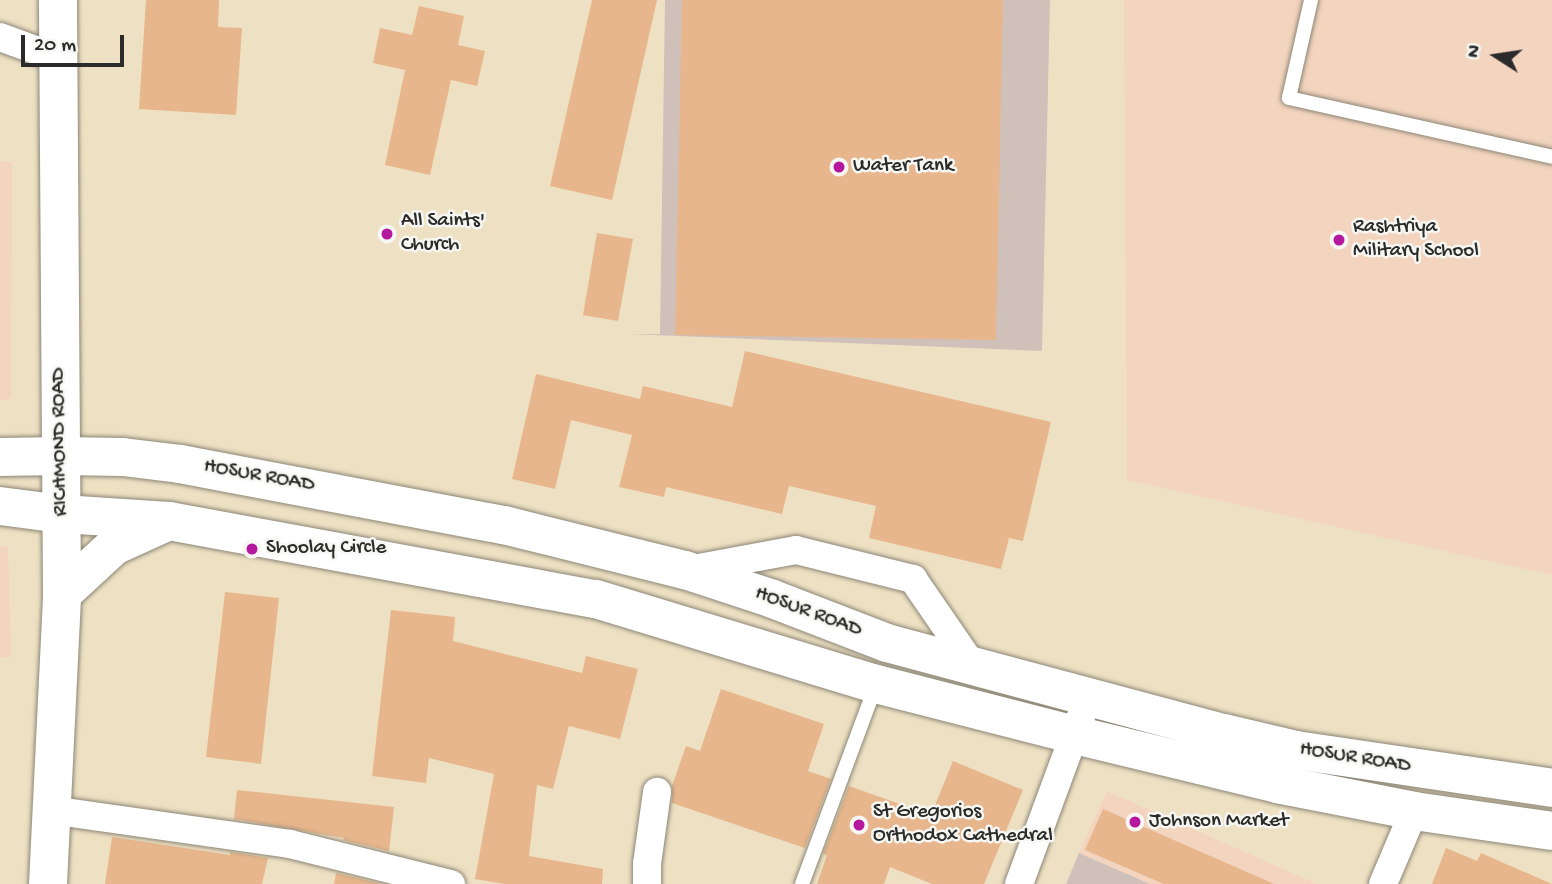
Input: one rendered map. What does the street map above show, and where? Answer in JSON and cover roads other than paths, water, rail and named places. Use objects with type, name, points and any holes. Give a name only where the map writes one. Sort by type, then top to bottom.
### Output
[{"type":"main road","name":"RICHMOND ROAD","points":[[48,884],[62,594],[58,0]]},
{"type":"main road","name":"HOSUR ROAD","points":[[0,457],[61,456],[180,464],[304,485],[504,525],[685,570],[773,599],[887,643],[1296,750],[1552,789]]},
{"type":"main road","name":"HOSUR ROAD","points":[[0,506],[62,514],[169,521],[596,599],[876,684],[1075,735],[1277,784],[1414,811],[1552,831]]},
{"type":"main road","points":[[62,594],[114,546],[144,530],[169,521]]},
{"type":"street","points":[[0,37],[57,58]]},
{"type":"street","points":[[685,570],[796,550],[913,579],[972,665]]},
{"type":"street","points":[[1019,884],[1058,785],[1087,697]]},
{"type":"street","points":[[648,884],[647,864],[657,792]]},
{"type":"street","points":[[51,810],[290,844],[451,884]]},
{"type":"street","points":[[1383,884],[1414,811]]},
{"type":"lane","points":[[1311,0],[1289,98],[1552,157]]},
{"type":"lane","points":[[802,884],[876,684]]},
{"type":"place","name":"Water Tank","points":[[839,167]]},
{"type":"place","name":"All Saints' Church","points":[[387,234]]},
{"type":"place","name":"Rashtriya Military School","points":[[1339,240]]},
{"type":"place","name":"Shoolay Circle","points":[[252,549]]},
{"type":"place","name":"Johnson Market","points":[[1135,822]]},
{"type":"place","name":"St Gregorios Orthodox Cathedral","points":[[859,825]]}]
